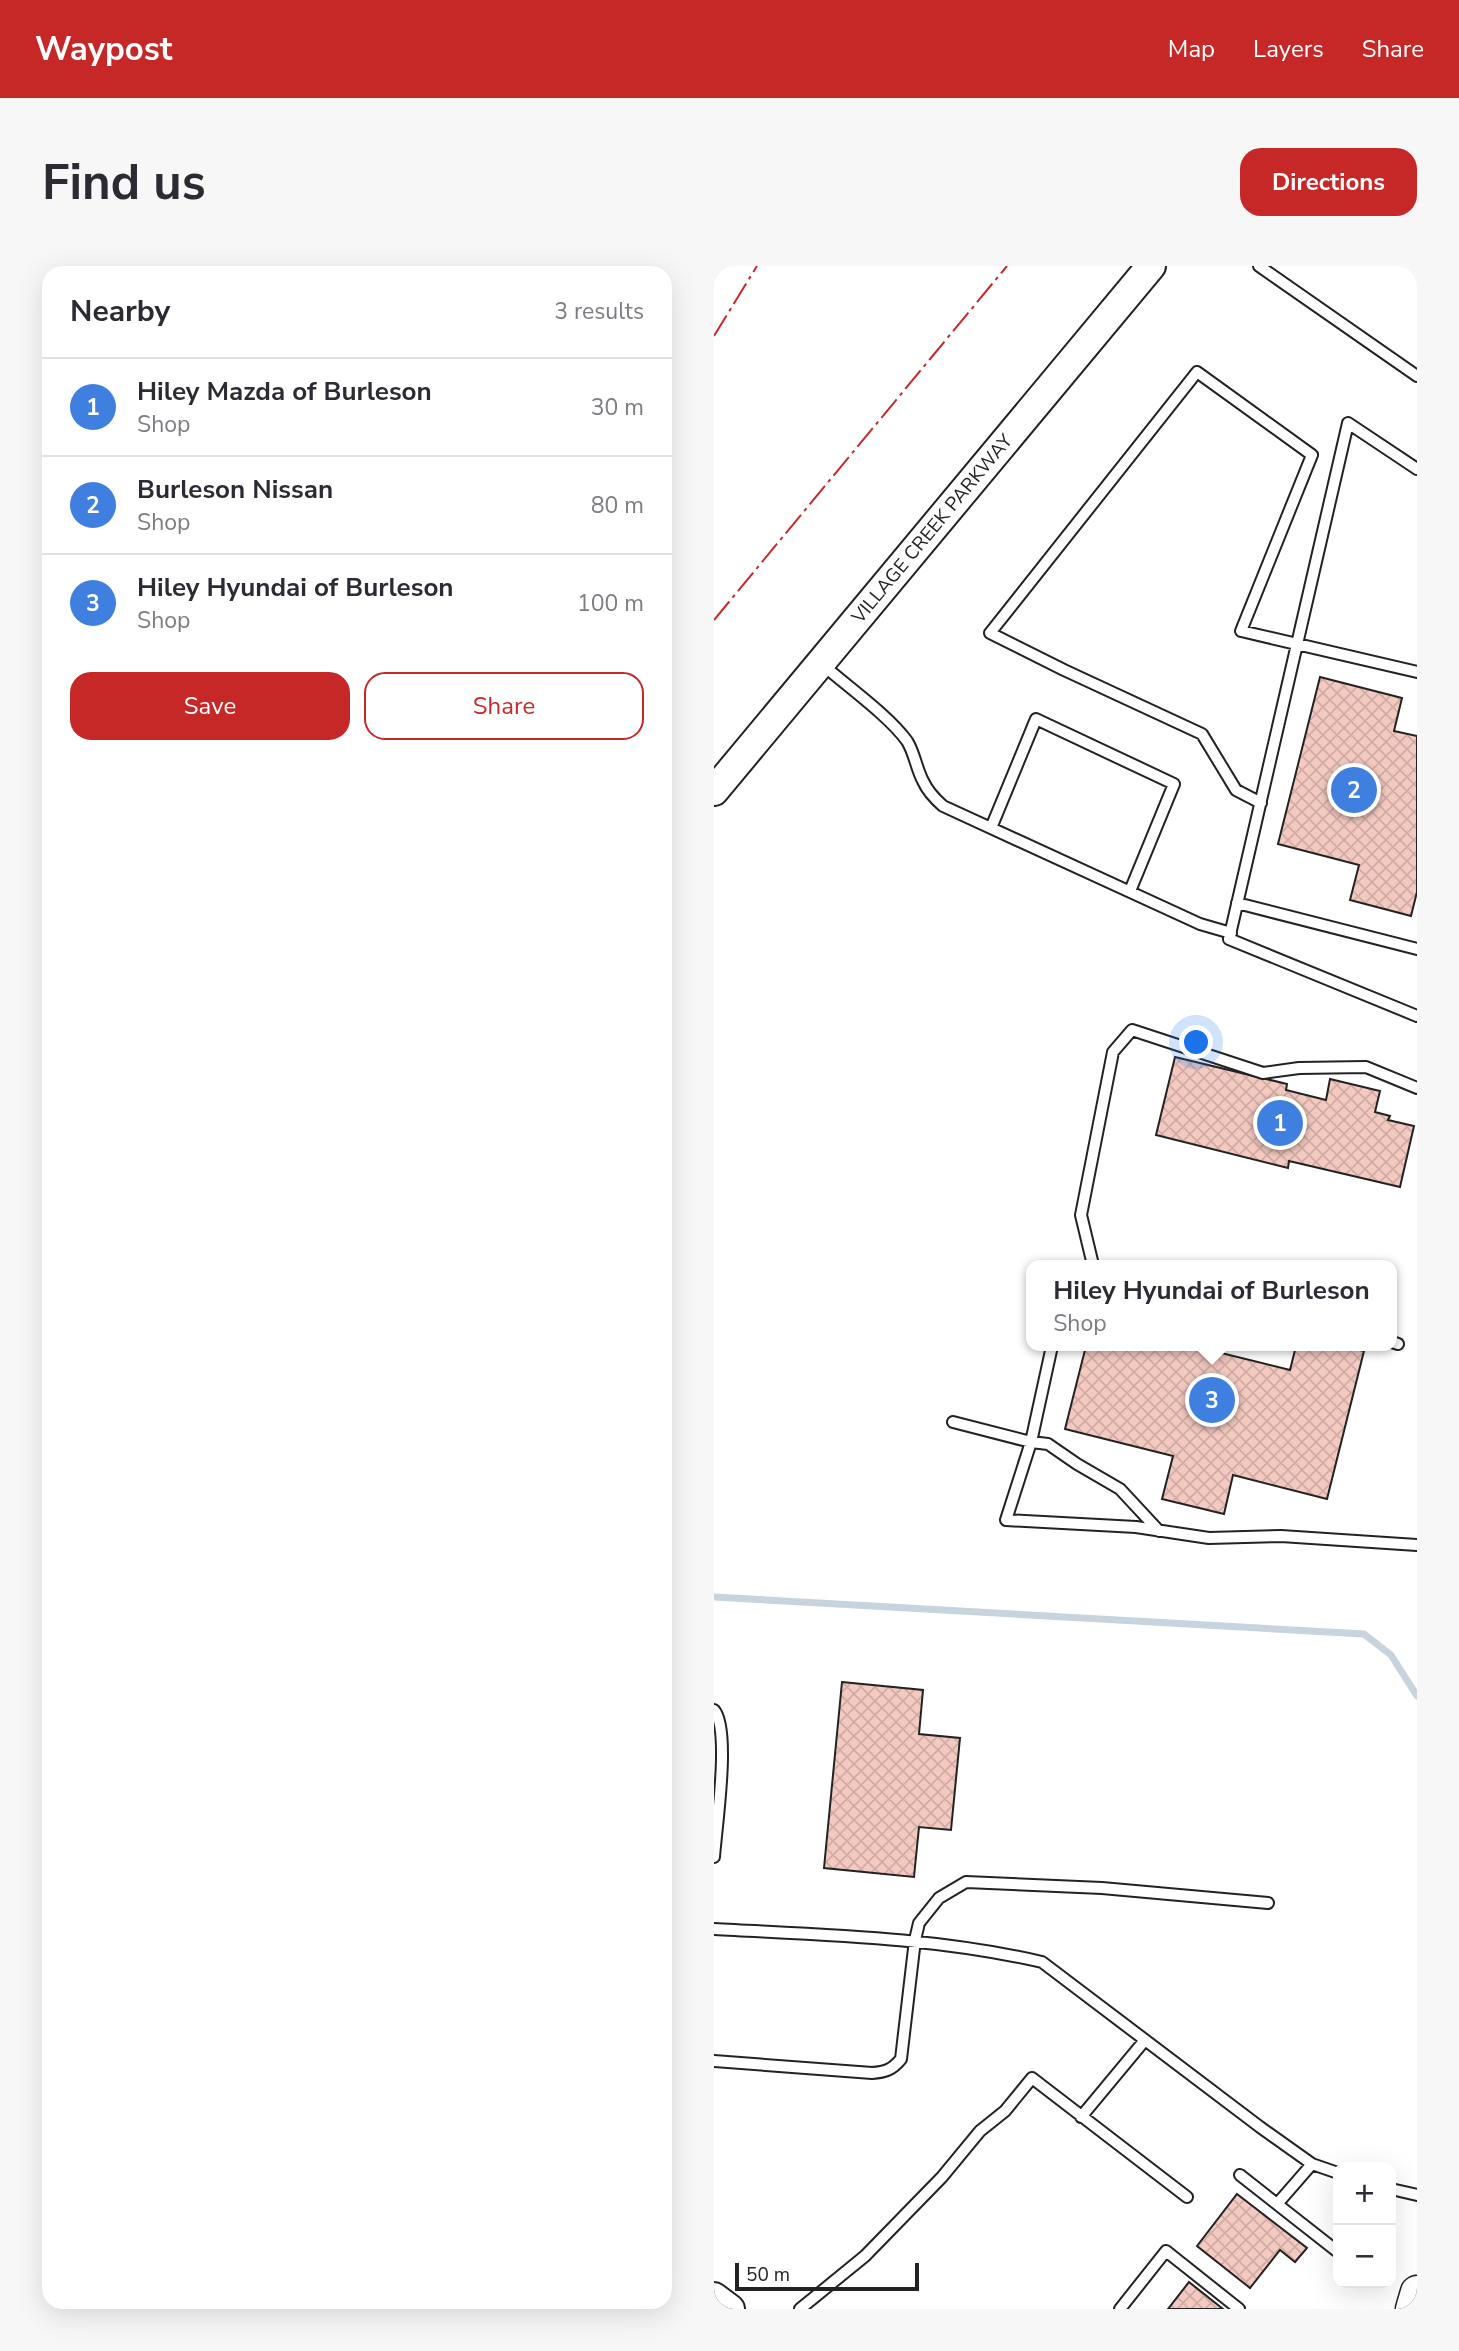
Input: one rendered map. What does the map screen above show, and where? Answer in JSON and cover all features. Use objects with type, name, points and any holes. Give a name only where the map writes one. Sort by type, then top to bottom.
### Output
[{"type":"main road","points":[[1412,2309],[1417,2292]]},
{"type":"street","name":"VILLAGE CREEK PARKWAY","points":[[714,791],[1151,266]]},
{"type":"street","points":[[714,2297],[730,2309]]},
{"type":"lane","points":[[1259,266],[1417,376]]},
{"type":"lane","points":[[1261,803],[1236,790],[1202,734],[1064,670],[990,632],[1196,372],[1312,455],[1241,631],[1417,672]]},
{"type":"lane","points":[[1417,469],[1348,423],[1229,939],[1417,1016]]},
{"type":"lane","points":[[820,663],[902,736],[916,759],[922,780],[931,795],[943,806],[1200,924],[1231,933]]},
{"type":"lane","points":[[990,828],[1036,719],[1174,784],[1130,891]]},
{"type":"lane","points":[[1237,904],[1417,949]]},
{"type":"lane","points":[[1093,1260],[1081,1215],[1113,1052],[1132,1030],[1263,1073],[1300,1068],[1366,1068],[1417,1088]]},
{"type":"lane","points":[[1051,1351],[1031,1442],[1006,1520],[1136,1527],[1209,1538],[1281,1536],[1417,1545]]},
{"type":"lane","points":[[953,1422],[1048,1444],[1120,1489],[1159,1531]]},
{"type":"lane","points":[[714,1710],[719,1716],[723,1748],[714,1857]]},
{"type":"lane","points":[[714,2061],[872,2073],[886,2071],[901,2059],[919,1923],[939,1898],[966,1882],[1102,1888],[1268,1903]]},
{"type":"lane","points":[[714,1929],[915,1940],[1042,1962],[1312,2164],[1333,2171]]},
{"type":"lane","points":[[1081,2117],[1145,2040]]},
{"type":"lane","points":[[800,2309],[865,2256],[942,2177],[980,2131],[1005,2111],[1032,2078],[1187,2197]]},
{"type":"lane","points":[[1278,2203],[1312,2164]]},
{"type":"lane","points":[[1240,2175],[1333,2248]]},
{"type":"lane","points":[[1396,2190],[1417,2195]]},
{"type":"lane","points":[[1120,2309],[1166,2251],[1239,2309]]},
{"type":"building","points":[[1320,677],[1402,698],[1394,731],[1417,736],[1417,892],[1411,916],[1350,900],[1359,865],[1278,844]]},
{"type":"building","points":[[1175,1057],[1287,1084],[1286,1090],[1326,1100],[1330,1079],[1380,1091],[1375,1112],[1390,1116],[1388,1120],[1414,1126],[1400,1187],[1289,1161],[1288,1168],[1156,1135]]},
{"type":"building","points":[[1085,1351],[1213,1351],[1290,1370],[1295,1351],[1364,1351],[1327,1499],[1233,1475],[1224,1514],[1162,1499],[1173,1456],[1065,1429]]},
{"type":"building","points":[[842,1682],[923,1690],[919,1734],[960,1738],[951,1830],[919,1827],[914,1877],[824,1868]]},
{"type":"building","points":[[1237,2194],[1307,2248],[1295,2262],[1280,2250],[1250,2288],[1197,2246]]},
{"type":"building","points":[[1189,2282],[1223,2309],[1168,2309]]},
{"type":"waterway","points":[[714,1597],[1364,1634],[1391,1655],[1417,1696]]},
{"type":"power","points":[[714,336],[757,266]]},
{"type":"power","points":[[714,620],[1007,266]]},
{"type":"place","name":"Burleson Nissan","points":[[1354,790]]},
{"type":"place","name":"Hiley Mazda of Burleson","points":[[1280,1123]]},
{"type":"place","name":"Hiley Hyundai of Burleson","points":[[1212,1400]]}]
